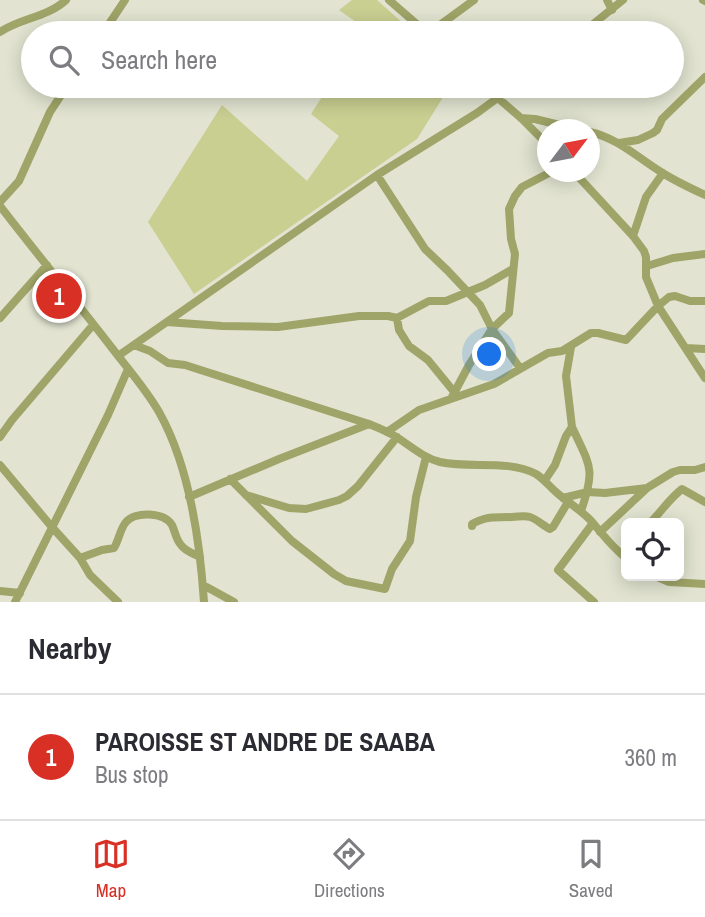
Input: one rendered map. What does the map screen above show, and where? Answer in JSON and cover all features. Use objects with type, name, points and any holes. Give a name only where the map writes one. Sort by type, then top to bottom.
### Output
[{"type":"street","points":[[0,32],[12,24],[54,10],[66,0]]},
{"type":"street","points":[[111,21],[125,0]]},
{"type":"street","points":[[389,0],[414,21]]},
{"type":"street","points":[[445,21],[474,0]]},
{"type":"street","points":[[607,0],[612,10]]},
{"type":"street","points":[[598,21],[623,0]]},
{"type":"street","points":[[684,97],[705,77]]},
{"type":"street","points":[[59,98],[50,112],[19,181],[0,204],[159,412],[171,438],[189,497],[200,557],[204,602]]},
{"type":"street","points":[[619,143],[638,140],[653,133],[662,118],[683,98]]},
{"type":"street","points":[[118,356],[377,175],[498,99],[537,134]]},
{"type":"street","points":[[521,118],[537,119]]},
{"type":"street","points":[[600,134],[705,195]]},
{"type":"street","points":[[633,236],[646,197],[663,173]]},
{"type":"street","points":[[377,175],[425,249],[480,305],[492,329],[520,369]]},
{"type":"street","points":[[453,395],[492,329],[509,313],[515,254],[510,239],[510,205],[517,191],[537,180]]},
{"type":"street","points":[[583,182],[644,251],[646,277],[658,306],[705,378]]},
{"type":"street","points":[[647,266],[673,258],[705,254]]},
{"type":"street","points":[[0,318],[47,265]]},
{"type":"street","points":[[167,322],[278,327],[351,317],[397,318],[429,301],[443,302],[485,285],[513,269]]},
{"type":"street","points":[[387,432],[419,410],[453,395],[494,384],[548,353],[571,347],[594,332],[625,340],[658,306],[672,296],[705,301]]},
{"type":"street","points":[[397,318],[399,330],[406,342],[428,360],[453,395]]},
{"type":"street","points":[[0,437],[93,325]]},
{"type":"street","points":[[134,345],[150,351],[168,363],[185,365],[369,424],[397,437],[426,457],[452,464],[509,467],[533,473],[581,511],[621,554]]},
{"type":"street","points":[[571,347],[566,376],[572,427],[588,458],[590,475],[588,492],[581,511]]},
{"type":"street","points":[[686,348],[705,349]]},
{"type":"street","points":[[15,602],[128,369]]},
{"type":"street","points":[[0,419],[12,420]]},
{"type":"street","points":[[189,497],[369,424]]},
{"type":"street","points":[[544,480],[555,465],[572,427]]},
{"type":"street","points":[[243,494],[289,508],[306,509],[339,500],[358,486],[397,437]]},
{"type":"street","points":[[230,479],[292,541],[334,575],[346,581],[385,589],[391,569],[410,541],[416,494],[426,457]]},
{"type":"street","points":[[0,465],[80,558],[90,575],[118,602]]},
{"type":"street","points":[[600,532],[647,488],[673,472],[705,467]]},
{"type":"street","points":[[472,526],[490,516],[526,516],[550,529],[565,500],[588,492],[605,493],[647,488]]},
{"type":"street","points":[[654,518],[669,499],[682,489],[705,502]]},
{"type":"street","points":[[80,558],[114,548],[124,523],[130,519],[155,515],[169,521],[180,545],[200,557]]},
{"type":"street","points":[[593,523],[558,570],[594,602]]},
{"type":"street","points":[[667,581],[705,584]]},
{"type":"street","points":[[203,585],[234,602]]},
{"type":"street","points":[[0,591],[20,593]]},
{"type":"green space","points":[[352,0],[377,0],[401,21],[355,21],[339,10]]},
{"type":"green space","points":[[321,98],[443,98],[417,139],[194,294],[148,222],[222,105],[307,181],[339,136],[311,114]]},
{"type":"place","name":"PAROISSE ST ANDRE DE SAABA","points":[[59,296]]}]
